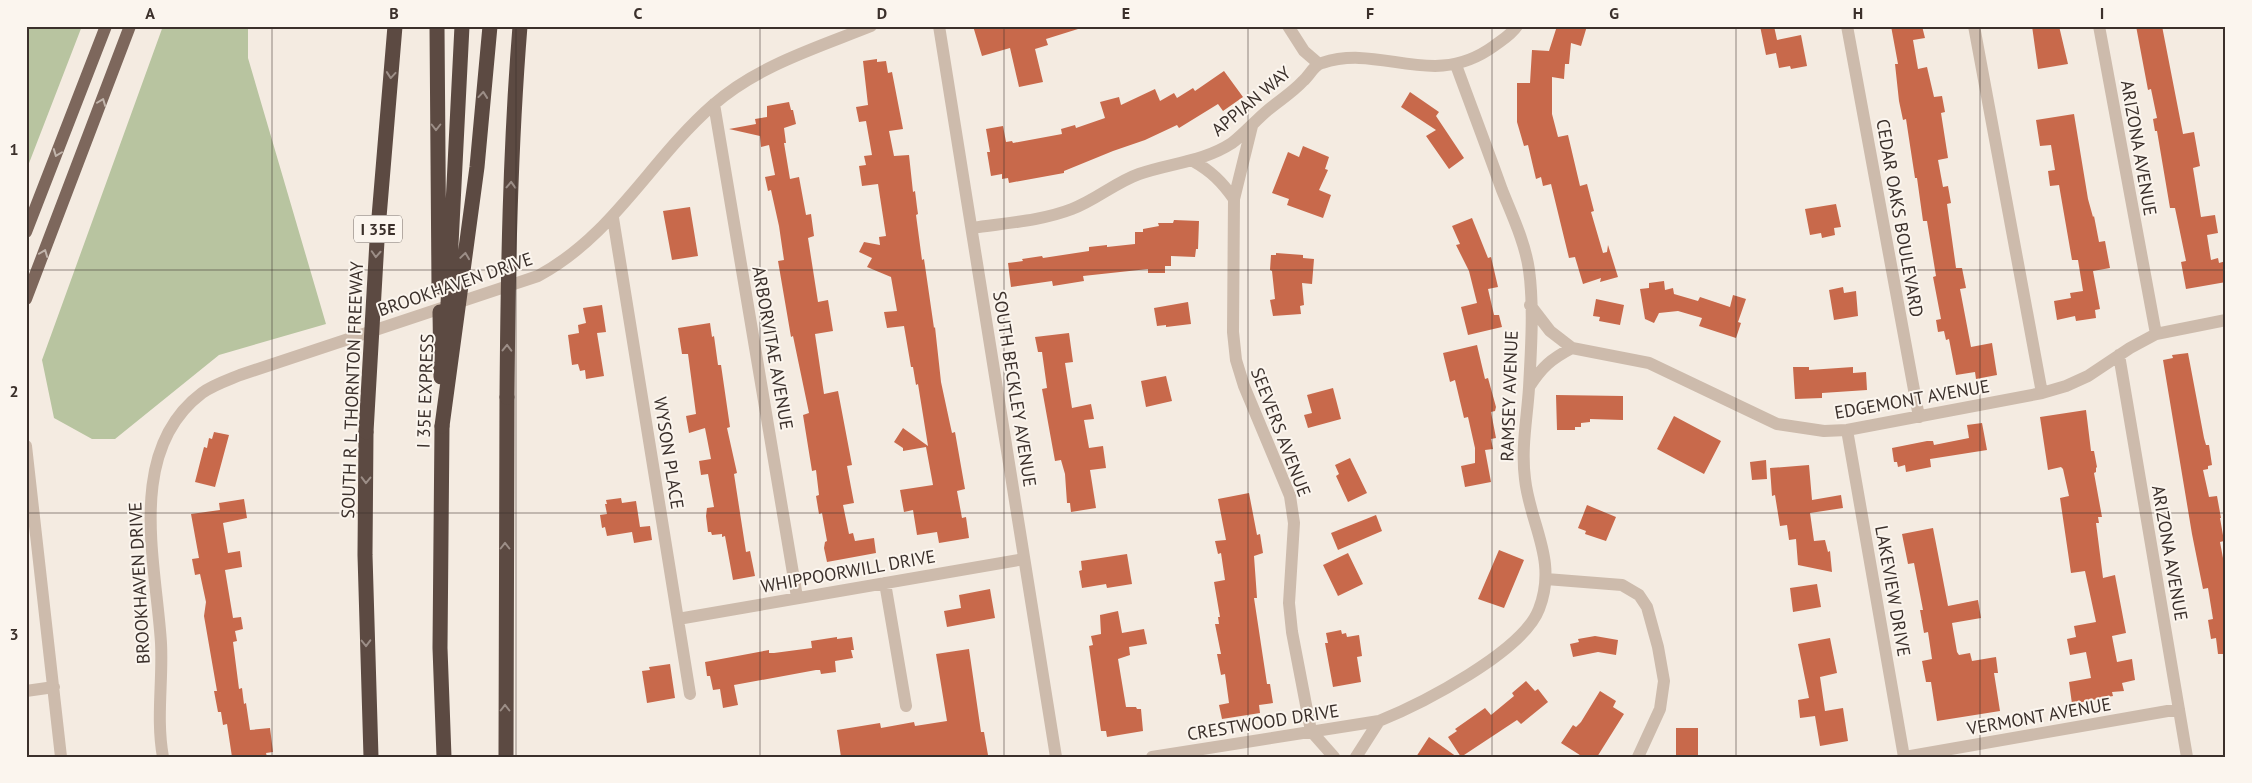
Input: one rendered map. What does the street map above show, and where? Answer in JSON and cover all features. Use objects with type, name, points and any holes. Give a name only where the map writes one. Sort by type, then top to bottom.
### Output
[{"type":"highway","name":"SOUTH R L THORNTON FREEWAY","points":[[371,757],[365,582],[366,432],[376,241],[395,26]]},
{"type":"highway","points":[[437,26],[436,147],[442,426]]},
{"type":"highway","name":"I 35E EXPRESS","points":[[444,757],[440,648],[442,426],[462,26]]},
{"type":"highway","points":[[442,426],[477,167],[490,26]]},
{"type":"highway","points":[[506,757],[509,241],[514,98],[520,26]]},
{"type":"main road","points":[[26,232],[106,26]]},
{"type":"main road","points":[[26,299],[130,26]]},
{"type":"street","name":"BROOKHAVEN DRIVE","points":[[163,757],[160,717],[162,662],[149,511],[154,470],[165,440],[179,416],[203,392],[240,375],[538,276],[559,265],[588,242],[612,218],[694,123],[714,104],[747,80],[774,65],[871,26]]},
{"type":"street","name":"SOUTH BECKLEY AVENUE","points":[[939,26],[1056,757]]},
{"type":"street","points":[[1288,26],[1304,51],[1319,64],[1338,58],[1357,58],[1438,67],[1456,65],[1486,52],[1512,33],[1517,26]]},
{"type":"street","name":"CEDAR OAKS BOULEVARD","points":[[1847,26],[1919,417]]},
{"type":"street","points":[[1974,26],[2042,393]]},
{"type":"street","name":"ARIZONA AVENUE","points":[[2099,26],[2156,334]]},
{"type":"street","name":"APPIAN WAY","points":[[972,228],[1040,218],[1071,210],[1100,197],[1139,174],[1192,161],[1215,153],[1233,142],[1252,126],[1297,87],[1319,64]]},
{"type":"street","name":"RAMSEY AVENUE","points":[[1456,65],[1522,244],[1528,269],[1530,305],[1529,388],[1522,453],[1525,482],[1544,549],[1546,579]]},
{"type":"street","name":"ARBORVITAE AVENUE","points":[[714,104],[797,597]]},
{"type":"street","name":"SEEVERS AVENUE","points":[[1252,126],[1234,199],[1233,332],[1236,360],[1244,386],[1290,496],[1294,523],[1289,603],[1311,732]]},
{"type":"street","points":[[1192,161],[1210,171],[1223,182],[1234,199]]},
{"type":"street","name":"WYSON PLACE","points":[[612,218],[690,694]]},
{"type":"street","name":"RAMSEY AVENUE","points":[[1530,305],[1550,330]]},
{"type":"street","name":"EDGEMONT AVENUE","points":[[1550,330],[1572,348],[1649,363],[1758,417],[1777,424],[1824,431],[1846,430],[2042,393],[2066,386],[2088,376],[2119,355],[2156,334],[2226,320]]},
{"type":"street","points":[[1529,388],[1540,370],[1554,358],[1572,348]]},
{"type":"street","name":"ARIZONA AVENUE","points":[[2119,355],[2187,757]]},
{"type":"street","name":"LAKEVIEW DRIVE","points":[[1846,430],[1905,757]]},
{"type":"street","points":[[26,446],[61,757]]},
{"type":"street","name":"WHIPPOORWILL DRIVE","points":[[678,619],[1024,559]]},
{"type":"street","points":[[1546,579],[1622,585],[1640,595],[1647,607],[1658,647],[1664,681],[1660,708],[1638,757]]},
{"type":"street","name":"CRESTWOOD DRIVE","points":[[1152,757],[1193,753],[1379,721],[1403,712],[1497,656],[1521,634],[1539,610],[1546,579]]},
{"type":"street","points":[[885,583],[906,706]]},
{"type":"street","points":[[26,691],[54,687]]},
{"type":"street","name":"VERMONT AVENUE","points":[[1905,757],[2179,709]]},
{"type":"street","points":[[1358,751],[1379,721]]},
{"type":"street","points":[[1311,732],[1334,757]]},
{"type":"green space","points":[[26,26],[82,26],[26,171]]},
{"type":"green space","points":[[163,26],[248,26],[248,58],[326,324],[219,355],[115,439],[92,439],[54,418],[42,360]]},
{"type":"building","points":[[973,26],[1078,26],[1078,29],[1046,39],[1048,45],[1035,49],[1043,82],[1019,87],[1010,48],[982,56]]},
{"type":"building","points":[[1557,26],[1587,26],[1581,46],[1571,43],[1569,64],[1565,64],[1564,79],[1552,77],[1552,114],[1558,137],[1568,135],[1580,186],[1587,184],[1594,211],[1591,212],[1603,253],[1607,252],[1608,245],[1618,277],[1600,282],[1601,278],[1583,284],[1575,257],[1569,258],[1551,184],[1543,186],[1541,177],[1536,179],[1528,145],[1524,146],[1517,122],[1517,83],[1530,83],[1532,50],[1549,51]]},
{"type":"building","points":[[1760,26],[1774,26],[1777,40],[1801,35],[1807,66],[1791,69],[1790,66],[1779,68],[1776,53],[1766,55]]},
{"type":"building","points":[[1891,26],[1922,26],[1925,38],[1913,40],[1918,69],[1927,67],[1934,97],[1942,96],[1945,112],[1941,113],[1948,158],[1938,160],[1943,187],[1948,186],[1951,203],[1947,204],[1956,268],[1962,268],[1966,288],[1960,289],[1971,347],[1992,343],[1997,375],[1976,379],[1975,372],[1956,375],[1949,339],[1946,340],[1944,331],[1938,332],[1936,320],[1941,319],[1933,277],[1936,276],[1927,221],[1923,221],[1906,119],[1903,120],[1899,101],[1895,64],[1898,64]]},
{"type":"building","points":[[2032,26],[2059,26],[2068,64],[2038,69]]},
{"type":"building","points":[[2136,26],[2162,26],[2183,134],[2194,132],[2200,166],[2193,168],[2201,217],[2215,215],[2218,233],[2207,235],[2211,260],[2218,258],[2219,263],[2226,261],[2226,282],[2186,289],[2181,262],[2186,261],[2175,208],[2170,208],[2157,131],[2155,131],[2153,119],[2157,118],[2151,89],[2148,90]]},
{"type":"building","points":[[877,59],[877,62],[886,61],[888,73],[892,72],[903,129],[889,131],[894,156],[909,155],[913,192],[915,191],[918,214],[916,215],[922,260],[924,259],[935,327],[941,382],[952,433],[955,432],[965,489],[957,491],[962,518],[966,517],[969,538],[939,543],[937,532],[917,535],[913,510],[904,512],[900,490],[933,485],[926,447],[903,451],[903,448],[894,442],[903,428],[928,446],[918,384],[916,385],[913,367],[911,367],[904,326],[887,328],[884,312],[897,311],[891,277],[867,267],[872,258],[859,252],[864,242],[880,245],[879,237],[886,236],[878,184],[862,186],[859,166],[866,165],[864,156],[872,155],[866,121],[859,122],[856,107],[868,105],[863,61]]},
{"type":"building","points":[[1224,71],[1243,97],[1223,111],[1218,104],[1179,128],[1177,125],[1145,140],[1064,171],[1064,173],[1009,183],[1008,178],[1002,179],[1002,174],[991,176],[987,152],[990,152],[986,129],[1003,126],[1006,142],[1012,141],[1013,143],[1062,134],[1061,129],[1075,125],[1076,128],[1105,118],[1100,102],[1119,97],[1121,105],[1155,89],[1160,101],[1174,93],[1177,98],[1193,88],[1195,91]]},
{"type":"building","points":[[1410,92],[1439,112],[1436,116],[1464,158],[1449,169],[1426,136],[1436,130],[1401,107]]},
{"type":"building","points":[[789,102],[796,124],[784,128],[786,143],[784,143],[790,179],[799,177],[806,215],[811,214],[814,236],[808,238],[818,302],[828,300],[833,331],[815,334],[824,394],[838,391],[852,465],[847,466],[854,503],[843,505],[849,534],[853,533],[855,541],[874,538],[876,553],[827,562],[824,548],[827,541],[822,513],[819,514],[816,496],[819,495],[816,470],[812,471],[803,415],[809,413],[793,336],[791,337],[778,261],[784,260],[779,226],[771,190],[768,191],[765,177],[775,175],[769,145],[761,147],[760,136],[729,129],[756,124],[755,119],[767,117],[767,106]]},
{"type":"building","points":[[2074,114],[2088,199],[2094,216],[2099,242],[2105,241],[2110,268],[2093,271],[2100,309],[2095,310],[2096,318],[2076,321],[2075,316],[2057,320],[2054,301],[2071,298],[2070,293],[2083,291],[2078,260],[2072,260],[2059,185],[2050,186],[2048,171],[2055,170],[2051,145],[2040,146],[2036,120]]},
{"type":"building","points":[[1303,146],[1329,157],[1325,169],[1328,170],[1319,190],[1331,195],[1323,218],[1287,205],[1289,199],[1272,193],[1288,152],[1299,157]]},
{"type":"building","points":[[1836,204],[1841,227],[1834,228],[1835,235],[1822,238],[1821,233],[1810,235],[1805,209]]},
{"type":"building","points":[[690,207],[698,256],[672,260],[663,211]]},
{"type":"building","points":[[1472,218],[1488,258],[1491,257],[1498,287],[1488,289],[1494,315],[1499,315],[1502,327],[1468,335],[1461,307],[1477,303],[1469,271],[1456,245],[1460,244],[1452,226]]},
{"type":"building","points":[[1174,220],[1199,221],[1198,249],[1196,249],[1195,257],[1171,256],[1171,266],[1165,266],[1165,273],[1148,273],[1148,269],[1083,276],[1084,281],[1053,286],[1052,281],[1011,287],[1008,263],[1042,256],[1043,258],[1089,251],[1089,247],[1135,244],[1135,232],[1143,232],[1143,229],[1159,226],[1158,223],[1173,223]]},
{"type":"building","points":[[1276,253],[1303,255],[1303,258],[1314,259],[1312,284],[1302,283],[1304,305],[1300,306],[1301,314],[1273,316],[1270,300],[1275,299],[1272,271],[1270,270],[1271,255],[1276,255]]},
{"type":"building","points":[[1664,281],[1665,290],[1673,288],[1674,294],[1698,301],[1700,297],[1730,307],[1733,295],[1746,299],[1738,322],[1741,323],[1736,338],[1699,326],[1702,318],[1678,311],[1659,313],[1654,323],[1645,319],[1640,289],[1649,288],[1649,283]]},
{"type":"building","points":[[1843,287],[1844,293],[1856,291],[1858,316],[1834,320],[1829,290]]},
{"type":"building","points":[[1596,299],[1624,305],[1620,325],[1599,321],[1600,317],[1593,316]]},
{"type":"building","points":[[1188,302],[1191,324],[1166,327],[1166,325],[1157,326],[1154,308]]},
{"type":"building","points":[[602,305],[606,332],[597,333],[604,376],[586,379],[585,370],[580,371],[578,364],[572,365],[568,335],[579,333],[578,325],[586,323],[583,308]]},
{"type":"building","points":[[710,323],[718,365],[721,365],[730,427],[727,428],[737,473],[734,474],[746,552],[750,551],[755,576],[733,580],[725,536],[722,537],[722,534],[712,535],[711,532],[708,532],[707,508],[714,507],[708,474],[701,475],[699,461],[711,459],[705,428],[689,433],[686,416],[696,414],[688,354],[682,354],[678,328]]},
{"type":"building","points":[[1069,333],[1073,362],[1065,363],[1072,408],[1091,404],[1094,419],[1084,420],[1089,448],[1103,446],[1106,468],[1090,470],[1096,508],[1071,512],[1070,503],[1067,503],[1065,474],[1061,460],[1055,461],[1042,389],[1047,388],[1042,352],[1038,352],[1035,337]]},
{"type":"building","points":[[1477,345],[1485,379],[1488,378],[1496,407],[1495,411],[1491,412],[1496,438],[1491,439],[1493,449],[1485,450],[1491,482],[1465,487],[1461,466],[1475,463],[1475,448],[1468,417],[1464,418],[1455,380],[1450,382],[1443,353]]},
{"type":"building","points":[[2188,353],[2204,438],[2206,445],[2209,445],[2212,465],[2208,466],[2208,469],[2203,470],[2209,497],[2217,496],[2224,541],[2220,542],[2226,574],[2226,654],[2218,654],[2216,638],[2211,639],[2208,620],[2213,619],[2208,588],[2203,589],[2192,534],[2163,360],[2173,358],[2172,355]]},
{"type":"building","points":[[1793,367],[1809,367],[1809,370],[1853,367],[1853,373],[1866,372],[1867,390],[1822,393],[1822,398],[1795,399]]},
{"type":"building","points":[[1166,376],[1172,401],[1146,407],[1141,381]]},
{"type":"building","points":[[1333,388],[1341,419],[1308,428],[1304,415],[1312,413],[1307,395]]},
{"type":"building","points":[[1556,395],[1623,396],[1623,420],[1590,419],[1590,422],[1581,423],[1581,427],[1575,427],[1575,430],[1557,430]]},
{"type":"building","points":[[2086,410],[2091,451],[2094,451],[2097,467],[2094,473],[2102,517],[2098,517],[2099,523],[2096,523],[2103,578],[2115,575],[2126,633],[2112,636],[2117,662],[2132,659],[2135,680],[2122,683],[2124,691],[2112,692],[2113,696],[2072,704],[2069,682],[2091,678],[2086,652],[2070,655],[2067,639],[2076,637],[2074,626],[2096,622],[2085,571],[2071,573],[2060,498],[2069,496],[2063,469],[2061,467],[2048,470],[2040,417]]},
{"type":"building","points":[[1674,416],[1721,441],[1704,474],[1657,449]]},
{"type":"building","points":[[1982,423],[1987,450],[1930,459],[1931,467],[1906,472],[1905,465],[1898,467],[1897,462],[1894,462],[1892,448],[1927,441],[1933,441],[1934,445],[1969,438],[1967,425]]},
{"type":"building","points":[[214,432],[229,435],[215,487],[195,482],[204,447],[207,448],[209,438],[212,439]]},
{"type":"building","points":[[1350,458],[1367,493],[1348,502],[1336,476],[1339,474],[1335,465]]},
{"type":"building","points":[[1766,460],[1767,479],[1752,480],[1750,462]]},
{"type":"building","points":[[1809,465],[1812,500],[1841,495],[1843,508],[1810,513],[1814,541],[1825,540],[1828,552],[1830,551],[1832,572],[1798,565],[1796,539],[1789,540],[1787,525],[1780,526],[1775,495],[1772,496],[1770,468]]},
{"type":"building","points":[[1249,493],[1257,535],[1260,534],[1263,553],[1254,556],[1257,598],[1254,598],[1267,684],[1270,684],[1273,703],[1259,705],[1260,713],[1222,719],[1219,705],[1229,703],[1225,674],[1221,675],[1217,654],[1221,654],[1215,624],[1219,624],[1218,617],[1220,617],[1214,582],[1225,580],[1221,553],[1218,554],[1215,541],[1226,540],[1218,499]]},
{"type":"building","points":[[621,498],[622,503],[636,501],[640,527],[650,526],[652,540],[634,543],[632,532],[607,536],[605,527],[602,528],[600,515],[607,514],[606,500]]},
{"type":"building","points":[[244,499],[247,518],[223,523],[228,553],[240,551],[242,567],[225,570],[233,618],[241,617],[243,629],[235,631],[237,641],[233,642],[239,689],[242,688],[250,730],[270,728],[273,752],[266,753],[267,757],[232,757],[227,724],[223,725],[221,712],[218,712],[214,691],[217,691],[204,616],[206,602],[200,574],[195,575],[192,559],[199,558],[191,514],[220,510],[219,503]]},
{"type":"building","points":[[1587,505],[1616,517],[1606,541],[1585,534],[1586,531],[1578,528]]},
{"type":"building","points":[[1376,515],[1382,531],[1338,550],[1331,533]]},
{"type":"building","points":[[1933,528],[1948,606],[1978,600],[1981,618],[1952,623],[1957,652],[1959,655],[1970,653],[1972,661],[1996,657],[1998,673],[1994,673],[2000,711],[1937,721],[1931,682],[1926,682],[1922,661],[1932,659],[1928,632],[1924,633],[1920,610],[1923,610],[1914,563],[1908,564],[1902,534]]},
{"type":"building","points":[[1499,550],[1524,560],[1504,608],[1478,599]]},
{"type":"building","points":[[1348,553],[1363,584],[1338,596],[1323,565]]},
{"type":"building","points":[[1127,554],[1132,584],[1107,588],[1106,584],[1082,588],[1079,571],[1082,570],[1081,561]]},
{"type":"building","points":[[1817,584],[1821,607],[1793,612],[1790,588]]},
{"type":"building","points":[[990,589],[995,618],[947,627],[944,611],[961,608],[959,595]]},
{"type":"building","points":[[1118,611],[1122,633],[1144,629],[1147,644],[1129,647],[1130,655],[1118,659],[1126,707],[1141,709],[1143,731],[1107,737],[1106,731],[1101,731],[1089,646],[1093,645],[1091,636],[1101,634],[1100,615]]},
{"type":"building","points":[[1341,630],[1342,634],[1346,633],[1347,637],[1359,635],[1362,656],[1357,657],[1361,682],[1333,687],[1325,643],[1328,643],[1326,633]]},
{"type":"building","points":[[1595,636],[1618,640],[1616,655],[1598,652],[1573,657],[1570,644],[1579,642],[1578,639]]},
{"type":"building","points":[[837,637],[837,639],[852,637],[854,650],[851,650],[853,658],[835,661],[836,672],[821,674],[820,670],[816,670],[734,685],[738,705],[723,708],[720,689],[713,690],[710,676],[707,676],[705,662],[769,650],[769,653],[774,653],[812,648],[811,641]]},
{"type":"building","points":[[1830,638],[1837,673],[1820,677],[1825,711],[1843,708],[1848,741],[1820,746],[1815,716],[1800,718],[1798,700],[1809,698],[1798,644]]},
{"type":"building","points":[[969,649],[981,732],[984,732],[988,755],[841,757],[837,730],[880,723],[881,728],[914,722],[915,726],[947,721],[936,654]]},
{"type":"building","points":[[670,664],[675,698],[647,703],[642,671],[650,670],[649,667]]},
{"type":"building","points":[[1526,681],[1535,691],[1538,689],[1548,702],[1521,724],[1517,720],[1461,757],[1448,737],[1457,731],[1455,729],[1485,708],[1491,715],[1514,696],[1512,693]]},
{"type":"building","points":[[1600,691],[1616,701],[1613,707],[1624,714],[1597,757],[1583,757],[1561,743],[1573,725],[1576,727],[1581,722]]},
{"type":"building","points":[[1676,728],[1698,728],[1698,757],[1676,757]]},
{"type":"building","points":[[1429,737],[1457,757],[1416,757]]}]
